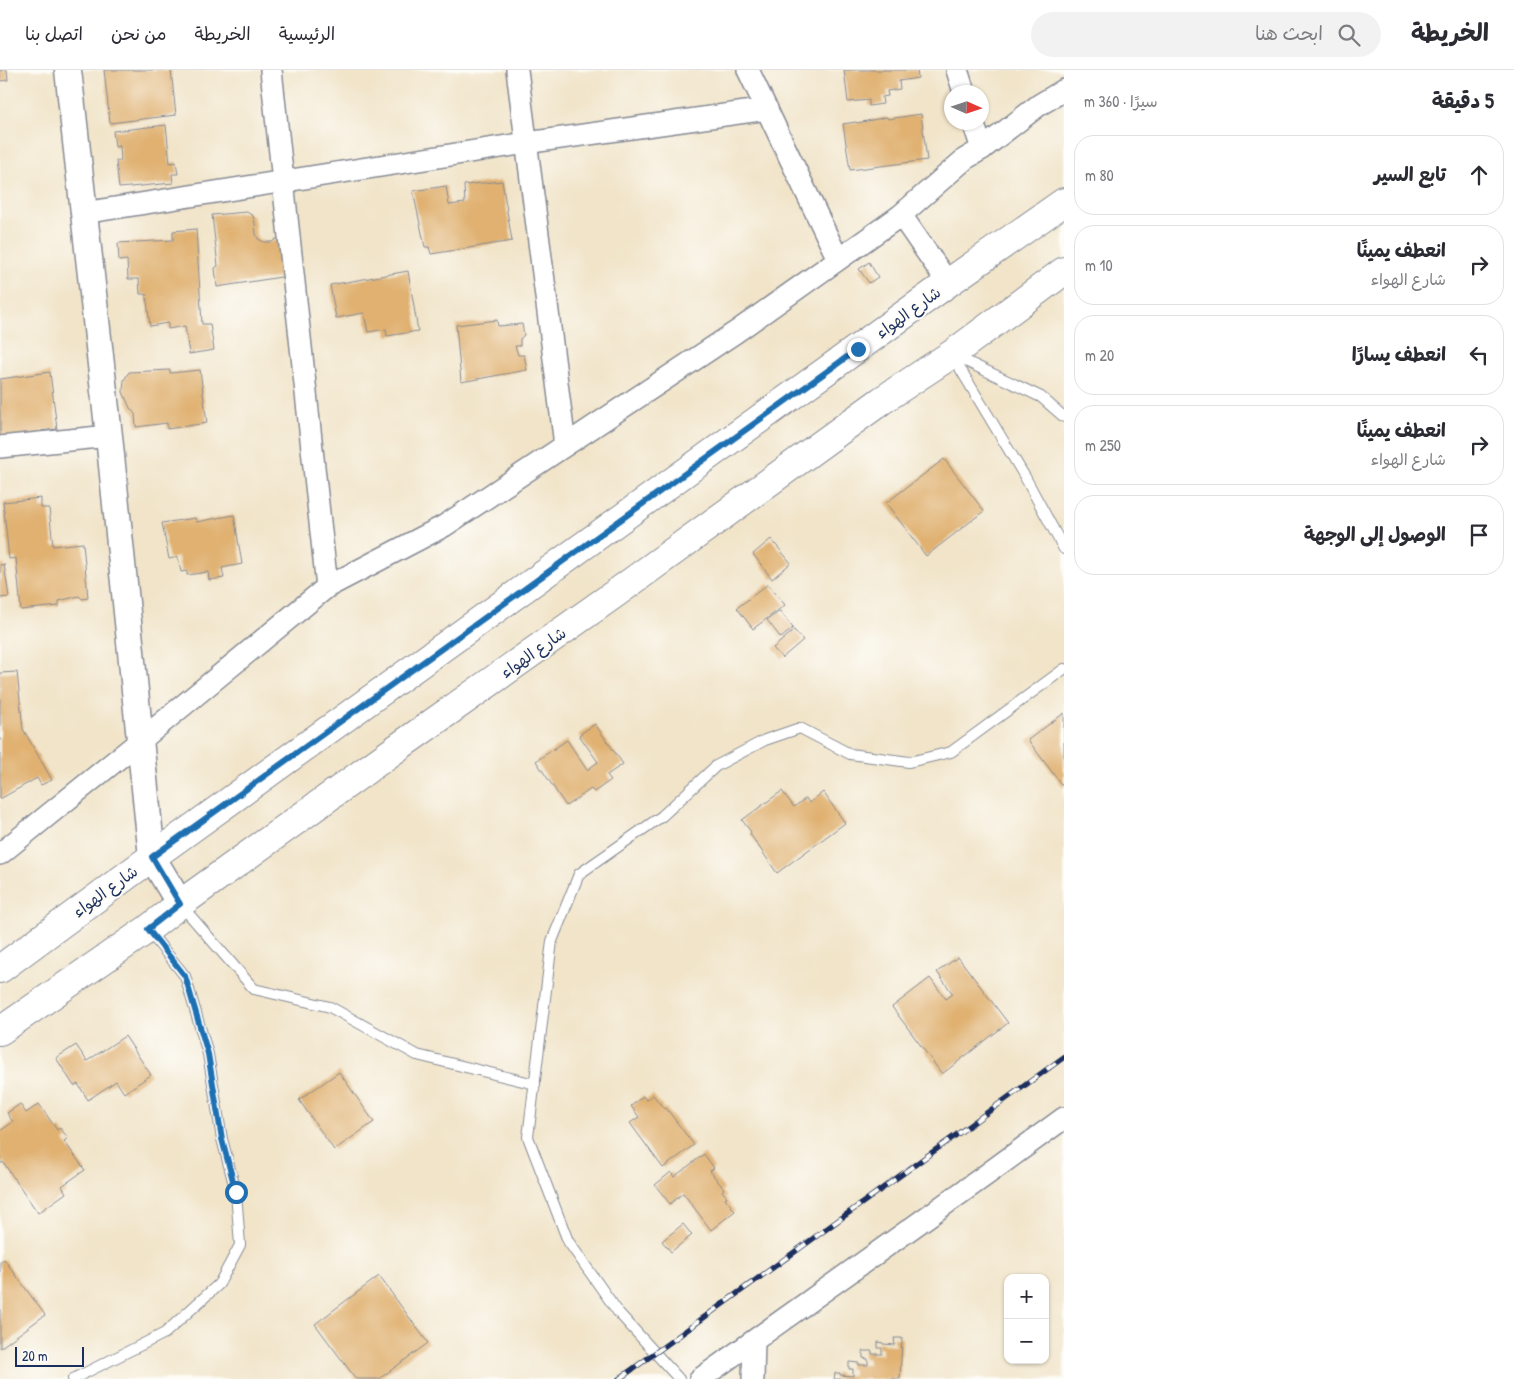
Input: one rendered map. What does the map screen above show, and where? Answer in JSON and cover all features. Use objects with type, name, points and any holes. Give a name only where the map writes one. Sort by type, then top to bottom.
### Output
[{"type":"main road","name":"شارع الهواء","points":[[0,969],[152,857],[948,283],[1064,202]]},
{"type":"main road","name":"شارع الهواء","points":[[0,1031],[148,929],[180,904],[616,593],[881,401],[952,354],[1064,271]]},
{"type":"street","points":[[68,70],[109,436],[152,857],[180,904]]},
{"type":"street","points":[[271,70],[327,587]]},
{"type":"street","points":[[516,70],[565,446]]},
{"type":"street","points":[[748,70],[838,259]]},
{"type":"street","points":[[957,70],[962,85]]},
{"type":"street","points":[[0,854],[327,587],[444,526],[736,332],[901,215],[965,159],[982,149],[1039,105],[1064,90]]},
{"type":"street","points":[[83,213],[526,143],[767,109]]},
{"type":"street","points":[[976,130],[982,149]]},
{"type":"street","points":[[901,215],[948,283]]},
{"type":"street","points":[[0,447],[109,436]]},
{"type":"street","points":[[700,1379],[1064,1118]]},
{"type":"street","points":[[753,1379],[754,1341]]},
{"type":"lane","points":[[952,354],[1041,397],[1064,417]]},
{"type":"lane","points":[[952,354],[1025,477],[1064,549]]},
{"type":"lane","points":[[679,1379],[618,1312],[568,1242],[528,1137],[552,941],[580,874],[662,816],[716,766],[765,740],[800,728],[850,754],[909,762],[951,752],[1064,669]]},
{"type":"lane","points":[[180,904],[254,989],[330,1007],[417,1056],[535,1084]]},
{"type":"lane","points":[[73,1379],[165,1333],[219,1284],[240,1245],[236,1192],[222,1139],[206,1045],[185,976],[148,929]]},
{"type":"building","points":[[0,70],[7,70],[8,80],[0,81]]},
{"type":"building","points":[[104,70],[171,70],[176,115],[110,123]]},
{"type":"building","points":[[844,70],[917,70],[918,78],[899,81],[900,89],[887,91],[888,96],[882,97],[883,104],[869,106],[869,100],[848,102]]},
{"type":"building","points":[[921,114],[927,160],[850,170],[843,124]]},
{"type":"building","points":[[166,125],[170,163],[176,162],[178,174],[172,174],[173,183],[119,188],[116,161],[121,161],[120,146],[115,147],[113,131]]},
{"type":"building","points":[[502,181],[512,241],[431,254],[429,247],[425,247],[413,191],[446,186],[449,205],[465,203],[464,185]]},
{"type":"building","points":[[247,212],[253,216],[258,239],[264,242],[272,242],[282,235],[294,275],[217,287],[215,268],[218,266],[212,215]]},
{"type":"building","points":[[196,229],[202,324],[210,324],[214,350],[189,354],[185,326],[168,329],[168,323],[150,326],[146,294],[140,294],[139,279],[128,279],[127,260],[119,261],[118,243],[173,240],[173,231]]},
{"type":"building","points":[[869,262],[878,277],[869,283],[859,269]]},
{"type":"building","points":[[408,271],[418,331],[387,336],[386,329],[368,332],[364,313],[336,318],[330,285]]},
{"type":"building","points":[[497,320],[498,326],[522,324],[524,335],[520,339],[520,346],[515,346],[518,355],[524,355],[527,370],[461,382],[456,325]]},
{"type":"building","points":[[170,370],[170,373],[200,370],[207,423],[167,429],[167,423],[136,427],[135,414],[130,408],[123,392],[124,380],[129,372]]},
{"type":"building","points":[[50,372],[57,429],[41,431],[42,437],[0,437],[0,379]]},
{"type":"building","points":[[944,459],[984,511],[926,556],[886,503]]},
{"type":"building","points":[[41,498],[41,508],[49,508],[53,546],[83,543],[88,598],[82,599],[79,596],[59,601],[59,606],[21,610],[16,558],[9,559],[3,502]]},
{"type":"building","points":[[234,515],[242,564],[222,568],[224,578],[209,580],[208,572],[187,575],[187,571],[181,572],[178,557],[169,559],[162,523],[195,518],[196,522]]},
{"type":"building","points":[[771,539],[791,563],[772,579],[753,554]]},
{"type":"building","points":[[4,564],[9,597],[0,598],[0,565]]},
{"type":"building","points":[[768,584],[785,605],[753,629],[737,608]]},
{"type":"building","points":[[780,611],[793,628],[781,638],[767,620]]},
{"type":"building","points":[[794,630],[803,640],[782,658],[773,648]]},
{"type":"building","points":[[17,672],[23,729],[52,780],[41,785],[37,778],[0,799],[0,673]]},
{"type":"building","points":[[1064,713],[1064,788],[1028,740]]},
{"type":"building","points":[[595,724],[623,764],[607,775],[611,780],[594,792],[591,789],[566,806],[536,761],[567,740],[587,770],[598,762],[579,735]]},
{"type":"building","points":[[782,791],[794,807],[806,798],[809,803],[823,792],[845,823],[777,873],[742,820]]},
{"type":"building","points":[[958,957],[1008,1023],[942,1074],[892,1007],[930,978],[946,999],[953,994],[937,972]]},
{"type":"building","points":[[125,1036],[151,1075],[124,1093],[116,1081],[88,1100],[78,1084],[74,1086],[56,1058],[76,1045],[87,1061]]},
{"type":"building","points":[[339,1072],[374,1122],[334,1150],[299,1100]]},
{"type":"building","points":[[653,1095],[664,1109],[666,1108],[694,1145],[663,1168],[630,1123],[639,1117],[631,1106],[643,1096],[646,1100]]},
{"type":"building","points":[[20,1104],[26,1113],[39,1104],[57,1130],[60,1128],[68,1138],[64,1141],[85,1170],[62,1186],[66,1193],[38,1213],[3,1162],[0,1164],[0,1131],[13,1122],[7,1113]]},
{"type":"building","points":[[704,1154],[714,1168],[710,1171],[724,1189],[722,1191],[727,1197],[725,1198],[735,1211],[711,1230],[683,1193],[670,1204],[655,1185],[671,1172],[674,1177]]},
{"type":"building","points":[[683,1224],[692,1235],[671,1252],[662,1241]]},
{"type":"building","points":[[4,1259],[45,1315],[0,1348],[0,1262]]},
{"type":"building","points":[[379,1276],[428,1343],[379,1379],[356,1379],[315,1324]]},
{"type":"building","points":[[894,1338],[902,1338],[900,1379],[834,1379],[835,1373],[853,1376],[853,1369],[849,1369],[849,1362],[868,1365],[868,1359],[863,1358],[863,1351],[872,1351],[872,1354],[882,1354],[882,1348],[878,1348],[878,1342],[895,1345]]},
{"type":"railway","points":[[619,1379],[1064,1057]]},
{"type":"route","points":[[236,1192],[222,1139],[208,1054],[185,976],[148,929],[180,904],[152,857],[858,349]]}]
